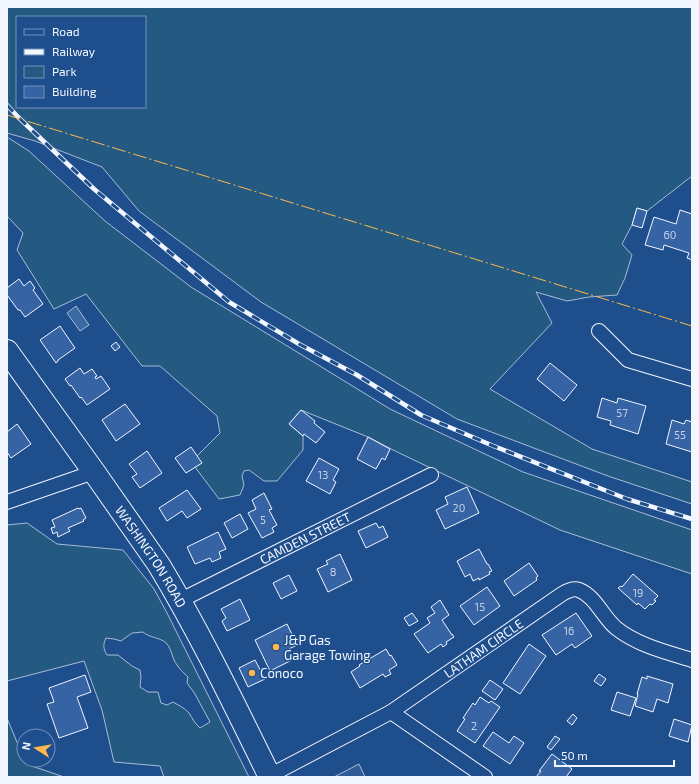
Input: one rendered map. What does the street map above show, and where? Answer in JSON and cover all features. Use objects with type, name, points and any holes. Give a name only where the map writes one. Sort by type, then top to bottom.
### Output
[{"type":"main road","name":"WASHINGTON ROAD","points":[[7,351],[159,565],[180,601],[269,776]]},
{"type":"street","points":[[599,331],[628,360],[692,379]]},
{"type":"street","points":[[7,502],[94,472]]},
{"type":"street","name":"CAMDEN STREET","points":[[180,601],[432,475]]},
{"type":"street","name":"LATHAM CIRCLE","points":[[269,776],[391,712],[562,594],[570,590],[578,590],[586,594],[592,599],[614,627],[623,633],[651,647],[692,660]]},
{"type":"street","points":[[391,712],[485,777]]},
{"type":"green space","points":[[7,7],[692,7],[692,176],[647,211],[637,208],[632,225],[622,244],[632,255],[625,278],[617,295],[589,297],[567,301],[536,292],[552,323],[490,389],[592,449],[692,482],[692,504],[608,476],[457,419],[261,302],[139,211],[102,167],[35,141],[7,133]]},
{"type":"green space","points":[[7,137],[29,151],[105,221],[191,287],[390,409],[523,472],[692,530],[692,574],[560,530],[368,437],[301,410],[289,424],[303,436],[303,450],[277,481],[264,481],[249,470],[244,471],[242,476],[244,485],[240,495],[219,499],[195,467],[197,456],[220,433],[217,416],[160,366],[142,366],[86,294],[54,309],[17,250],[23,233],[7,216]]},
{"type":"green space","points":[[27,523],[57,544],[123,550],[154,589],[249,777],[164,777],[160,766],[114,762],[102,710],[84,661],[7,681],[7,525]],"holes":[[[143,632],[164,641],[168,645],[175,663],[188,677],[187,683],[195,694],[210,722],[200,728],[186,710],[173,702],[167,705],[161,703],[158,692],[148,692],[140,687],[140,670],[132,666],[118,655],[107,655],[104,646],[106,638],[121,641],[132,633]]]},
{"type":"green space","points":[[7,718],[16,740],[16,768],[38,768],[64,777],[7,777]]},
{"type":"shaded area","points":[[76,306],[89,325],[80,331],[67,313]]},
{"type":"shaded area","points":[[359,764],[365,777],[334,777]]},
{"type":"building","points":[[637,208],[647,211],[642,228],[632,225]]},
{"type":"building","points":[[680,210],[692,214],[692,260],[687,258],[689,253],[664,245],[663,250],[645,245],[654,217],[676,224]]},
{"type":"building","points":[[19,279],[24,286],[30,281],[35,288],[33,290],[43,304],[25,317],[7,295],[7,288]]},
{"type":"building","points":[[60,326],[75,348],[56,363],[40,340]]},
{"type":"building","points":[[116,342],[120,347],[115,351],[111,346]]},
{"type":"building","points":[[550,363],[577,385],[564,401],[537,379]]},
{"type":"building","points":[[80,368],[84,374],[92,369],[97,376],[95,377],[96,379],[101,376],[110,389],[87,405],[65,379]]},
{"type":"building","points":[[602,398],[617,403],[618,398],[646,406],[638,434],[610,425],[611,421],[597,417]]},
{"type":"building","points":[[125,404],[140,424],[116,441],[102,420]]},
{"type":"building","points":[[301,410],[315,421],[314,423],[325,432],[316,443],[304,434],[303,436],[289,424]]},
{"type":"building","points":[[672,420],[684,424],[686,420],[692,422],[692,452],[666,444]]},
{"type":"building","points":[[17,424],[31,444],[11,458],[7,452],[7,432]]},
{"type":"building","points":[[368,437],[390,449],[385,460],[382,458],[376,469],[357,459]]},
{"type":"building","points":[[191,447],[202,463],[186,473],[175,458]]},
{"type":"building","points":[[147,451],[162,473],[140,488],[132,477],[137,474],[129,464]]},
{"type":"building","points":[[319,458],[339,469],[333,480],[336,482],[330,494],[306,481]]},
{"type":"building","points":[[467,487],[479,513],[445,529],[436,510],[448,504],[445,497]]},
{"type":"building","points":[[187,490],[201,509],[187,518],[182,511],[167,521],[159,508]]},
{"type":"building","points":[[264,493],[272,509],[269,510],[277,525],[272,528],[274,532],[262,538],[248,513],[256,509],[252,500]]},
{"type":"building","points":[[81,508],[86,518],[83,520],[84,521],[68,528],[70,531],[58,537],[57,532],[53,534],[51,528],[55,527],[52,520]]},
{"type":"building","points":[[240,514],[248,529],[232,538],[224,523]]},
{"type":"building","points":[[376,523],[379,528],[383,526],[388,537],[366,548],[358,531]]},
{"type":"building","points":[[218,532],[226,549],[219,552],[221,558],[212,562],[210,558],[195,564],[187,547]]},
{"type":"building","points":[[479,549],[492,571],[489,572],[490,574],[479,580],[479,578],[473,581],[470,574],[465,577],[457,561]]},
{"type":"building","points":[[340,554],[352,580],[328,592],[317,569],[328,564],[326,561]]},
{"type":"building","points":[[529,563],[538,576],[536,578],[537,580],[514,596],[504,581]]},
{"type":"building","points":[[633,574],[658,596],[652,605],[650,604],[645,609],[638,603],[637,605],[618,588],[621,586],[622,587]]},
{"type":"building","points":[[289,575],[297,591],[281,599],[273,583]]},
{"type":"building","points":[[487,587],[500,606],[474,625],[460,606]]},
{"type":"building","points":[[240,599],[250,620],[227,631],[222,621],[226,618],[221,609]]},
{"type":"building","points":[[440,600],[449,615],[442,620],[454,637],[446,642],[447,644],[443,647],[441,644],[428,653],[414,634],[430,623],[427,618],[435,613],[431,607]]},
{"type":"building","points":[[412,613],[418,621],[409,626],[404,618]]},
{"type":"building","points":[[576,613],[592,636],[575,648],[572,644],[556,655],[542,635]]},
{"type":"building","name":"J&P Gas Garage Towing","points":[[287,624],[297,645],[289,649],[294,659],[270,671],[255,640]]},
{"type":"building","points":[[529,644],[546,656],[520,694],[503,683]]},
{"type":"building","points":[[386,649],[397,665],[389,670],[391,674],[385,677],[383,674],[360,688],[351,672],[360,666],[359,665]]},
{"type":"building","name":"Conoco","points":[[255,660],[265,679],[248,687],[239,668]]},
{"type":"building","points":[[599,674],[606,679],[601,686],[594,681]]},
{"type":"building","points":[[85,675],[91,692],[77,697],[88,728],[59,738],[47,704],[54,702],[49,688]]},
{"type":"building","points":[[647,676],[673,684],[668,703],[657,699],[653,712],[635,706],[642,677],[647,679]]},
{"type":"building","points":[[490,680],[503,689],[495,700],[482,691]]},
{"type":"building","points":[[617,692],[636,698],[630,716],[611,710]]},
{"type":"building","points":[[480,697],[489,703],[491,701],[500,707],[475,743],[457,731],[465,719],[463,718],[473,703],[475,705]]},
{"type":"building","points":[[573,714],[577,718],[572,725],[567,721]]},
{"type":"building","points":[[674,719],[692,725],[688,742],[669,736]]},
{"type":"building","points":[[493,732],[509,743],[514,736],[524,743],[510,764],[483,746]]},
{"type":"building","points":[[555,736],[560,739],[551,750],[547,747]]},
{"type":"building","points":[[552,754],[572,769],[566,777],[536,777],[541,771],[539,771]]},
{"type":"railway","points":[[7,105],[94,189],[229,302],[299,344],[357,375],[421,415],[491,445],[627,499],[692,519]]},
{"type":"power","points":[[7,115],[692,326]]},
{"type":"place","name":"J&P Gas Garage Towing","points":[[276,647]]},
{"type":"place","name":"Conoco","points":[[252,673]]}]
